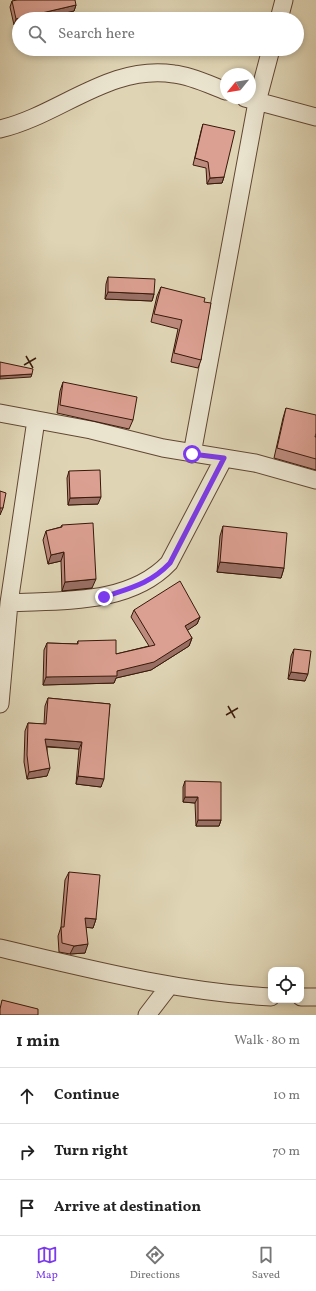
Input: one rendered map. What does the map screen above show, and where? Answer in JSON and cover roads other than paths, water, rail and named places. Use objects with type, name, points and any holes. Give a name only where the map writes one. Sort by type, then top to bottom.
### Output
[{"type":"street","points":[[281,12],[284,0]]},
{"type":"street","points":[[256,87],[268,56]]},
{"type":"street","points":[[0,129],[17,125],[94,87],[132,74],[156,72],[175,74],[220,89]]},
{"type":"street","points":[[256,101],[316,117]]},
{"type":"street","points":[[192,454],[250,104]]},
{"type":"street","points":[[0,413],[90,430],[192,454],[255,463],[316,480]]},
{"type":"street","points":[[0,704],[9,603],[36,420]]},
{"type":"street","points":[[9,603],[104,597],[137,586],[158,575],[170,563],[224,458]]},
{"type":"street","points":[[0,948],[120,976],[213,993],[268,997]]},
{"type":"street","points":[[147,1015],[170,985]]},
{"type":"street","points":[[304,997],[316,997]]}]
